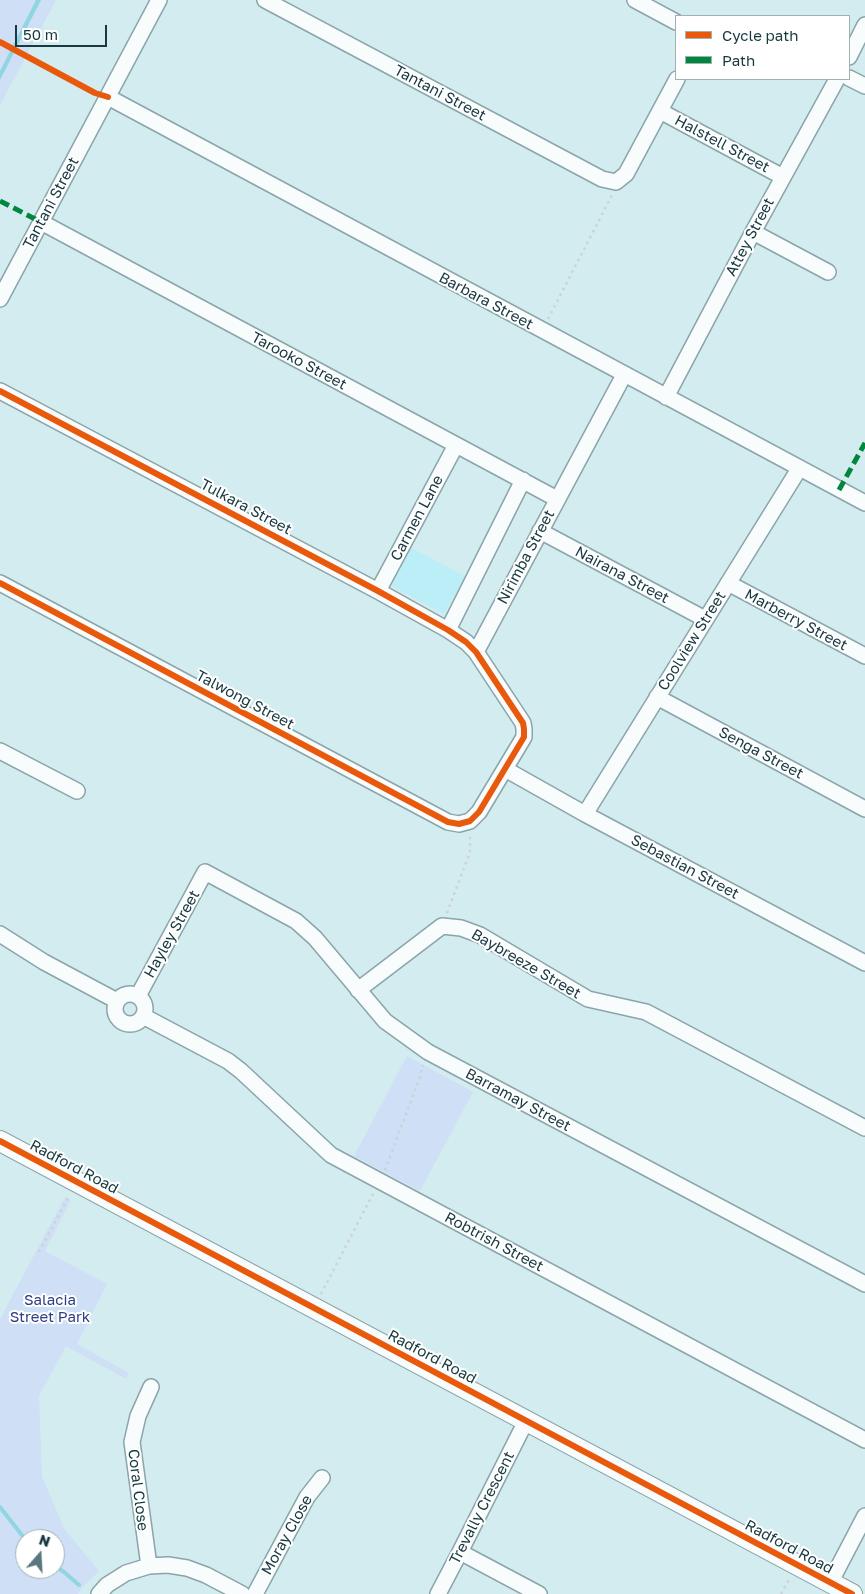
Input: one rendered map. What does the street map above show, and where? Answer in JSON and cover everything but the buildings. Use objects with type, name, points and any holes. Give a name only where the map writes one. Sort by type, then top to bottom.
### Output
[{"type":"street","name":"Tantani Street","points":[[0,299],[159,0]]},
{"type":"street","name":"Tantani Street","points":[[265,0],[602,180],[616,182]]},
{"type":"street","points":[[635,0],[675,21]]},
{"type":"street","points":[[850,55],[865,26]]},
{"type":"street","points":[[850,78],[865,86]]},
{"type":"street","points":[[616,182],[626,174],[676,80]]},
{"type":"street","name":"Attey Street","points":[[666,397],[753,232],[836,80]]},
{"type":"street","name":"Barbara Street","points":[[108,98],[865,504]]},
{"type":"street","name":"Halstell Street","points":[[660,111],[783,177]]},
{"type":"street","name":"Tarooko Street","points":[[41,222],[557,498]]},
{"type":"street","points":[[753,232],[828,272]]},
{"type":"street","name":"Nirimba Street","points":[[476,652],[624,375]]},
{"type":"street","name":"Tulkara Street","points":[[0,391],[378,591],[448,630],[466,642],[476,652]]},
{"type":"street","name":"Carmen Lane","points":[[378,591],[456,444]]},
{"type":"street","name":"Coolview Street","points":[[585,814],[799,468]]},
{"type":"street","points":[[448,630],[523,480]]},
{"type":"street","name":"Nairana Street","points":[[540,531],[704,619]]},
{"type":"street","name":"Talwong Street","points":[[0,583],[448,822],[459,824],[474,817]]},
{"type":"street","name":"Marberry Street","points":[[728,583],[865,656]]},
{"type":"street","points":[[474,817],[524,737],[523,723],[476,652]]},
{"type":"street","name":"Senga Street","points":[[657,697],[865,809]]},
{"type":"street","points":[[2,757],[77,791]]},
{"type":"street","name":"Sebastian Street","points":[[505,769],[585,814],[865,963]]},
{"type":"street","name":"Barramay Street","points":[[205,872],[296,922],[315,938],[385,1021],[428,1052],[865,1284]]},
{"type":"street","name":"Hayley Street","points":[[138,996],[205,872]]},
{"type":"street","points":[[358,990],[442,926]]},
{"type":"street","name":"Baybreeze Street","points":[[442,926],[462,928],[480,935],[588,999],[646,1012],[865,1128]]},
{"type":"street","points":[[0,934],[44,962],[117,1001]]},
{"type":"street","points":[[126,994],[138,996],[142,1000],[145,1011],[133,1023],[122,1021],[116,1012],[115,1006],[117,1001],[126,994]]},
{"type":"street","name":"Robtrish Street","points":[[142,1016],[242,1071],[331,1155],[865,1440]]},
{"type":"street","name":"Radford Road","points":[[0,1141],[852,1594]]},
{"type":"street","name":"Coral Close","points":[[149,1566],[132,1442],[138,1416],[151,1387]]},
{"type":"street","name":"Trevally Crescent","points":[[438,1594],[526,1421]]},
{"type":"street","name":"Moray Close","points":[[255,1594],[307,1497],[322,1478]]},
{"type":"street","points":[[830,1583],[865,1516]]},
{"type":"street","points":[[460,1552],[539,1594]]},
{"type":"street","points":[[99,1594],[107,1585],[126,1573],[149,1566],[168,1565],[187,1568],[206,1575],[242,1594]]},
{"type":"path","points":[[542,330],[614,190],[616,182]]},
{"type":"path","points":[[442,926],[470,852],[474,817]]},
{"type":"path","points":[[382,1175],[402,1126],[428,1052]]},
{"type":"path","points":[[321,1294],[376,1188]]},
{"type":"path","points":[[38,1252],[69,1195]]},
{"type":"path","points":[[781,1594],[790,1578]]},
{"type":"shaded area","points":[[36,0],[41,0],[0,80],[0,71]]},
{"type":"shaded area","points":[[408,546],[465,576],[444,614],[388,584]]},
{"type":"green space","points":[[0,0],[56,0],[0,105]]},
{"type":"green space","points":[[407,1056],[473,1092],[420,1191],[354,1156]]},
{"type":"green space","name":"Salacia Street Park","points":[[65,1197],[71,1200],[45,1251],[107,1284],[77,1344],[129,1373],[126,1379],[66,1346],[39,1396],[42,1477],[65,1529],[15,1529],[15,1579],[65,1579],[65,1530],[99,1571],[78,1594],[0,1594],[0,1319]]},
{"type":"waterway","points":[[0,1507],[17,1529]]},
{"type":"waterway","points":[[65,1573],[79,1585]]},
{"type":"marked path","points":[[0,201],[41,222]]},
{"type":"marked path","points":[[839,490],[865,443]]},
{"type":"cycle path","points":[[0,42],[95,93],[108,97]]},
{"type":"cycle path","points":[[0,391],[448,630],[466,642],[476,652],[523,723],[524,737],[479,812],[470,821],[459,824],[448,822],[0,583]]},
{"type":"cycle path","points":[[0,1141],[852,1594]]}]
